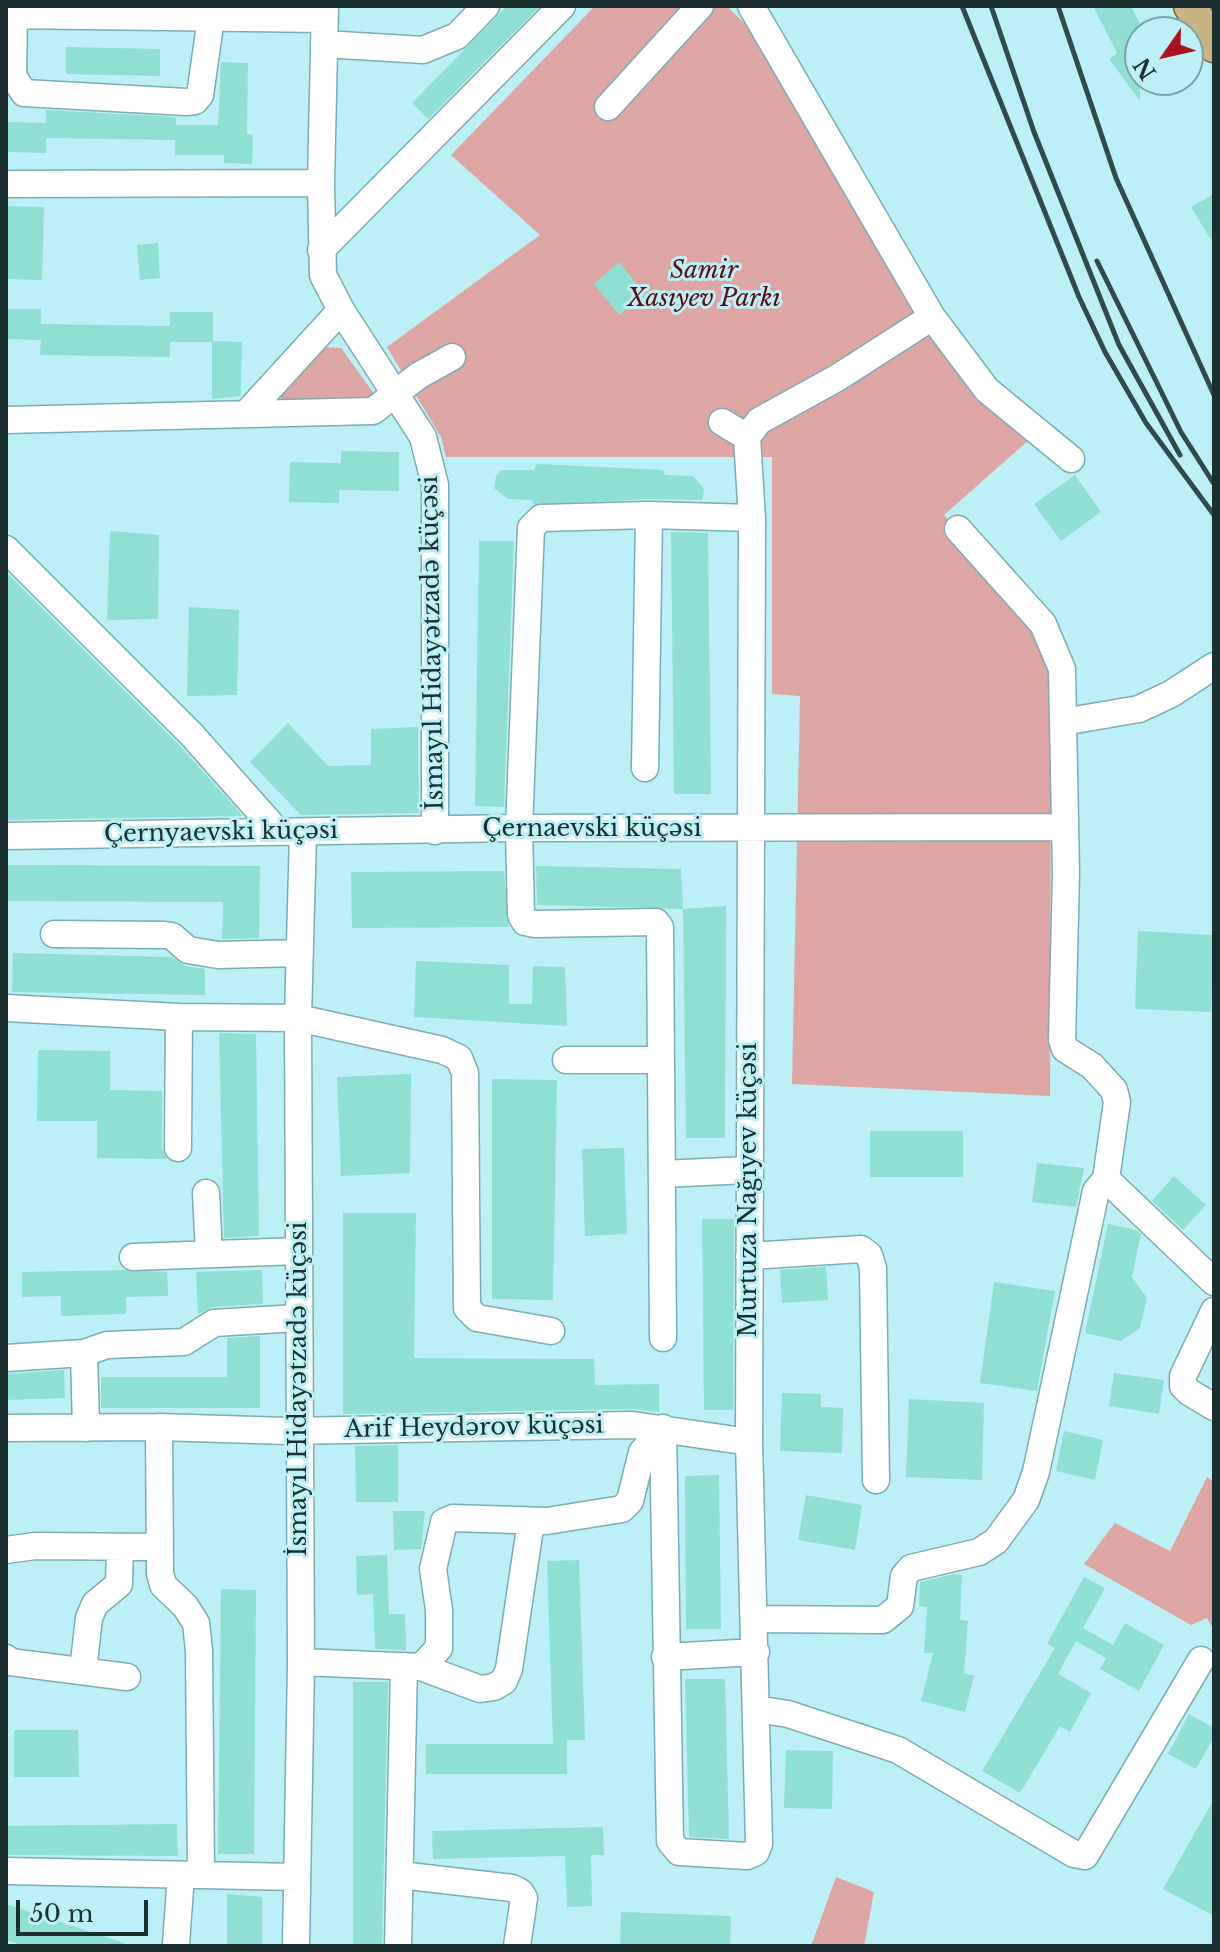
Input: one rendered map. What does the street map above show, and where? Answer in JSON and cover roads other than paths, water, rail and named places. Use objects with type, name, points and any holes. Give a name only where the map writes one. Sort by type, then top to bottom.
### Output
[{"type":"main road","points":[[1193,6],[1214,13]]},
{"type":"main road","points":[[1193,6],[1214,46]]},
{"type":"street","points":[[198,14],[200,95],[195,101],[24,93],[13,76],[10,15],[198,14],[324,23],[423,50],[457,36],[486,6]]},
{"type":"street","points":[[321,250],[562,6]]},
{"type":"street","points":[[608,107],[700,6]]},
{"type":"street","points":[[751,6],[932,317],[987,390],[1071,459]]},
{"type":"street","name":"İsmayıl Hidayətzadə küçəsi","points":[[324,23],[323,275],[341,310],[423,437],[435,485],[435,831]]},
{"type":"street","points":[[6,184],[321,183]]},
{"type":"street","points":[[246,414],[341,310]]},
{"type":"street","points":[[722,422],[747,437],[767,416],[837,378],[932,317]]},
{"type":"street","points":[[6,420],[366,412],[380,409],[418,376],[452,357]]},
{"type":"street","name":"Murtuza Nağıyev küçəsi","points":[[665,1657],[670,1841],[679,1852],[747,1856],[756,1852],[759,1844],[756,1619],[749,1442],[752,518],[747,437]]},
{"type":"street","points":[[663,1338],[660,927],[656,922],[525,922],[521,915],[519,828],[531,528],[541,518],[649,515],[752,518]]},
{"type":"street","points":[[645,768],[649,515]]},
{"type":"street","points":[[756,1619],[883,1620],[900,1606],[904,1576],[911,1568],[979,1552],[996,1541],[1026,1500],[1036,1472],[1096,1191],[1106,1179],[1117,1102],[1114,1090],[1092,1066],[1065,1049],[1062,1040],[1065,827],[1062,669],[1043,624],[958,529]]},
{"type":"street","points":[[6,549],[290,831]]},
{"type":"street","points":[[1063,722],[1139,709],[1171,694],[1214,666]]},
{"type":"street","name":"Çernaevski küçəsi","points":[[435,831],[519,828],[1065,827]]},
{"type":"street","name":"İsmayıl Hidayətzadə küçəsi","points":[[290,831],[300,953],[297,1318],[301,1662],[296,1946]]},
{"type":"street","name":"Çernyaevski küçəsi","points":[[6,836],[435,831]]},
{"type":"street","points":[[54,934],[165,935],[172,936],[188,950],[218,955],[300,953]]},
{"type":"street","points":[[6,1008],[179,1017],[298,1018],[442,1050],[459,1058],[465,1073],[467,1308],[477,1318],[551,1331]]},
{"type":"street","points":[[178,1148],[179,1017]]},
{"type":"street","points":[[566,1060],[661,1060]]},
{"type":"street","points":[[662,1174],[748,1170]]},
{"type":"street","points":[[1106,1179],[1113,1190],[1214,1282]]},
{"type":"street","points":[[206,1193],[209,1254]]},
{"type":"street","points":[[749,1256],[861,1249],[869,1255],[873,1268],[876,1480]]},
{"type":"street","points":[[133,1257],[298,1251]]},
{"type":"street","points":[[1214,1311],[1183,1376],[1183,1386],[1214,1407]]},
{"type":"street","points":[[6,1358],[84,1353],[107,1345],[184,1342],[214,1323],[297,1318]]},
{"type":"street","points":[[84,1353],[86,1428]]},
{"type":"street","name":"Arif Heydərov küçəsi","points":[[6,1428],[159,1427],[298,1431],[633,1425],[663,1433],[749,1442]]},
{"type":"street","points":[[159,1427],[159,1547],[163,1585],[185,1606],[196,1623],[191,1874],[176,1944]]},
{"type":"street","points":[[413,1666],[439,1648],[439,1610],[433,1569],[444,1522],[453,1518],[531,1521],[622,1509],[630,1501],[642,1452],[663,1433]]},
{"type":"street","points":[[663,1433],[665,1657],[756,1652]]},
{"type":"street","points":[[301,1662],[413,1666],[480,1689],[494,1687],[504,1681],[520,1602],[531,1521]]},
{"type":"street","points":[[6,1550],[35,1546],[159,1547]]},
{"type":"street","points":[[83,1670],[89,1618],[95,1604],[119,1584],[120,1549]]},
{"type":"street","points":[[6,1658],[10,1662],[127,1677]]},
{"type":"street","points":[[756,1709],[788,1714],[898,1750],[1074,1854],[1085,1856],[1201,1660]]},
{"type":"street","points":[[398,1946],[413,1666]]},
{"type":"street","points":[[6,1871],[296,1877]]},
{"type":"street","points":[[400,1875],[512,1888],[520,1892],[524,1898],[517,1946]]},
{"type":"railway","points":[[962,6],[1079,297],[1105,352],[1146,423],[1214,515]]},
{"type":"railway","points":[[991,6],[1034,132],[1119,345],[1180,455]]},
{"type":"railway","points":[[1058,6],[1116,178],[1214,395]]},
{"type":"railway","points":[[1097,261],[1181,432],[1214,484]]},
{"type":"park label","name":"Samir Xasıyev Parkı","points":[[704,285]]}]
